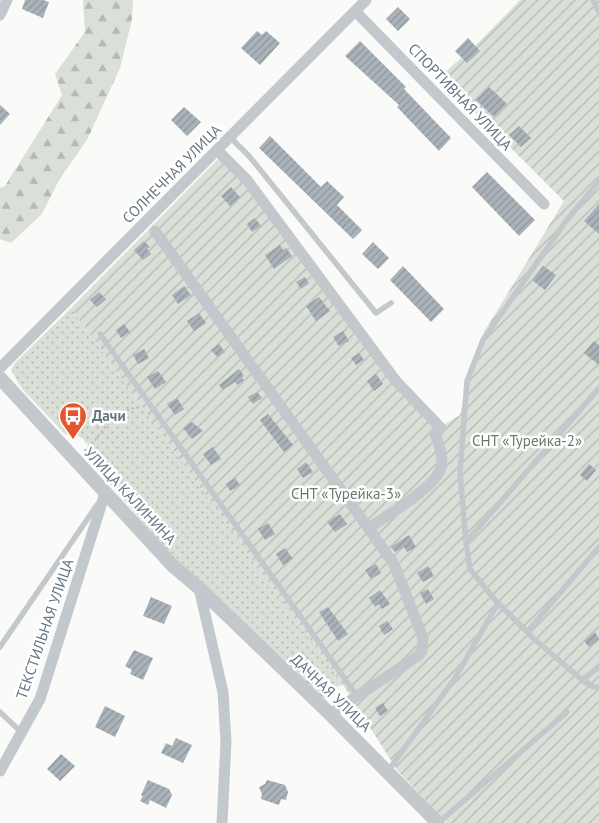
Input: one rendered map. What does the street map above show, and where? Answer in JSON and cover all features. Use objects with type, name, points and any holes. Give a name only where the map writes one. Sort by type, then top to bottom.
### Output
[{"type":"street","points":[[0,15],[7,0]]},
{"type":"street","name":"СОЛНЕЧНАЯ УЛИЦА","points":[[0,368],[366,0]]},
{"type":"street","name":"СПОРТИВНАЯ УЛИЦА","points":[[355,11],[544,204]]},
{"type":"street","points":[[217,150],[247,180],[396,381],[440,428],[435,434],[442,467],[438,476],[425,488],[369,528]]},
{"type":"street","points":[[155,231],[394,564],[421,631],[424,644],[418,656],[330,714]]},
{"type":"street","name":"УЛИЦА КАЛИНИНА","points":[[0,378],[173,566],[199,588]]},
{"type":"street","name":"ТЕКСТИЛЬНАЯ УЛИЦА","points":[[0,771],[40,699],[106,492]]},
{"type":"street","points":[[199,588],[223,692],[226,742],[222,823]]},
{"type":"street","name":"ДАЧНАЯ УЛИЦА","points":[[199,588],[330,714],[438,823]]},
{"type":"lane","points":[[593,0],[599,12]]},
{"type":"lane","points":[[230,137],[249,156],[376,313],[391,303]]},
{"type":"lane","points":[[599,181],[566,221],[483,340],[467,381],[460,472],[470,570],[498,604],[527,632],[582,680],[594,687],[599,687]]},
{"type":"lane","points":[[100,334],[357,696]]},
{"type":"lane","points":[[466,542],[599,388]]},
{"type":"lane","points":[[0,647],[106,492]]},
{"type":"lane","points":[[527,632],[599,547]]},
{"type":"lane","points":[[391,775],[388,771],[455,678],[498,604]]},
{"type":"lane","points":[[582,680],[599,667]]},
{"type":"lane","points":[[0,712],[21,732]]},
{"type":"lane","points":[[438,823],[567,712]]},
{"type":"path","points":[[81,452],[95,439],[109,420],[125,411],[151,406]]},
{"type":"green space","points":[[83,0],[133,0],[132,19],[120,68],[87,140],[59,180],[42,214],[11,243],[0,239],[0,188],[5,186],[62,95],[55,74],[85,32]]},
{"type":"green space","points":[[520,0],[599,0],[599,823],[447,823],[397,770],[345,688],[71,308],[222,155],[339,305],[440,427],[460,415],[468,376],[484,332],[564,201],[443,80],[435,81],[479,42]]},
{"type":"green space","points":[[71,308],[343,685],[335,687],[317,667],[292,680],[197,585],[89,460],[87,454],[90,448],[83,439],[73,432],[66,435],[22,389],[11,370],[15,363]]},
{"type":"green space","points":[[306,661],[317,668],[325,677],[329,688],[327,700],[292,680],[299,666]]},
{"type":"building","points":[[25,0],[49,2],[43,18],[22,9]]},
{"type":"building","points":[[398,7],[410,19],[398,31],[386,19]]},
{"type":"building","points":[[257,31],[262,35],[266,31],[280,43],[260,65],[241,48]]},
{"type":"building","points":[[468,38],[480,51],[467,63],[455,51]]},
{"type":"building","points":[[360,41],[406,87],[404,89],[451,138],[439,151],[397,107],[399,105],[345,56]]},
{"type":"building","points":[[489,87],[507,104],[494,117],[476,100]]},
{"type":"building","points":[[0,105],[10,114],[0,125]]},
{"type":"building","points":[[184,107],[201,122],[187,136],[171,120]]},
{"type":"building","points":[[519,126],[531,138],[521,147],[509,135]]},
{"type":"building","points":[[270,136],[321,187],[327,181],[344,197],[337,205],[362,230],[353,239],[259,148]]},
{"type":"building","points":[[487,172],[535,220],[519,236],[472,187]]},
{"type":"building","points":[[231,187],[240,197],[230,206],[221,196]]},
{"type":"building","points":[[599,204],[599,234],[584,221]]},
{"type":"building","points":[[255,218],[261,226],[252,232],[247,224]]},
{"type":"building","points":[[144,241],[150,247],[147,249],[151,254],[143,260],[134,250]]},
{"type":"building","points":[[373,242],[389,258],[378,269],[362,254]]},
{"type":"building","points":[[280,245],[283,250],[286,248],[292,256],[274,269],[265,255]]},
{"type":"building","points":[[403,266],[444,309],[431,322],[390,280]]},
{"type":"building","points":[[543,266],[556,275],[545,290],[532,280]]},
{"type":"building","points":[[305,277],[309,283],[301,289],[296,282]]},
{"type":"building","points":[[184,286],[191,295],[178,304],[172,295]]},
{"type":"building","points":[[99,292],[106,299],[97,307],[90,300]]},
{"type":"building","points":[[319,297],[330,311],[316,321],[306,306]]},
{"type":"building","points":[[199,313],[206,323],[194,331],[187,321]]},
{"type":"building","points":[[124,324],[130,332],[121,338],[116,330]]},
{"type":"building","points":[[343,331],[349,341],[339,346],[333,337]]},
{"type":"building","points":[[594,341],[599,345],[599,365],[584,353]]},
{"type":"building","points":[[219,344],[225,352],[217,357],[211,350]]},
{"type":"building","points":[[144,349],[149,358],[138,364],[133,355]]},
{"type":"building","points":[[359,353],[364,360],[356,365],[351,358]]},
{"type":"building","points":[[239,369],[244,376],[242,378],[244,380],[237,385],[235,382],[223,390],[219,385]]},
{"type":"building","points":[[158,371],[166,382],[155,389],[147,377]]},
{"type":"building","points":[[376,374],[383,384],[374,391],[367,381]]},
{"type":"building","points":[[257,392],[262,398],[253,404],[248,397]]},
{"type":"building","points":[[177,398],[184,409],[175,415],[167,404]]},
{"type":"building","points":[[268,414],[293,445],[284,452],[260,420]]},
{"type":"building","points":[[192,422],[203,431],[192,439],[183,428]]},
{"type":"building","points":[[213,447],[221,459],[211,465],[203,454]]},
{"type":"building","points":[[306,462],[313,472],[303,478],[297,469]]},
{"type":"building","points":[[589,464],[596,470],[587,481],[580,475]]},
{"type":"building","points":[[235,478],[240,485],[230,491],[226,484]]},
{"type":"building","points":[[340,514],[347,524],[335,532],[327,522]]},
{"type":"building","points":[[268,523],[275,534],[265,540],[258,529]]},
{"type":"building","points":[[409,535],[416,547],[407,552],[404,547],[395,552],[391,547]]},
{"type":"building","points":[[285,548],[293,559],[283,565],[276,554]]},
{"type":"building","points":[[376,564],[381,573],[371,579],[365,570]]},
{"type":"building","points":[[428,566],[434,576],[423,582],[417,573]]},
{"type":"building","points":[[428,589],[434,599],[426,604],[420,593]]},
{"type":"building","points":[[380,590],[390,604],[382,609],[379,604],[375,607],[369,598]]},
{"type":"building","points":[[151,597],[172,606],[164,624],[143,616]]},
{"type":"building","points":[[328,607],[348,634],[338,641],[319,612]]},
{"type":"building","points":[[387,621],[393,629],[384,635],[379,626]]},
{"type":"building","points":[[595,632],[599,639],[589,647],[584,641]]},
{"type":"building","points":[[134,650],[153,658],[143,680],[130,674],[132,670],[125,666]]},
{"type":"building","points":[[383,703],[388,711],[380,716],[375,708]]},
{"type":"building","points":[[105,706],[125,716],[115,737],[95,727]]},
{"type":"building","points":[[176,738],[192,745],[183,763],[161,753],[166,743],[172,746]]},
{"type":"building","points":[[61,754],[75,766],[60,781],[47,769]]},
{"type":"building","points":[[148,780],[169,789],[172,795],[166,808],[150,800],[148,805],[140,801]]},
{"type":"building","points":[[267,780],[285,785],[288,792],[286,800],[281,799],[279,805],[261,799],[262,794],[259,787],[265,784]]},
{"type":"place","name":"Дачи","points":[[73,440]]},
{"type":"park label","name":"СНТ «Турейка-2»","points":[[527,441]]},
{"type":"park label","name":"СНТ «Турейка-3»","points":[[346,494]]}]
